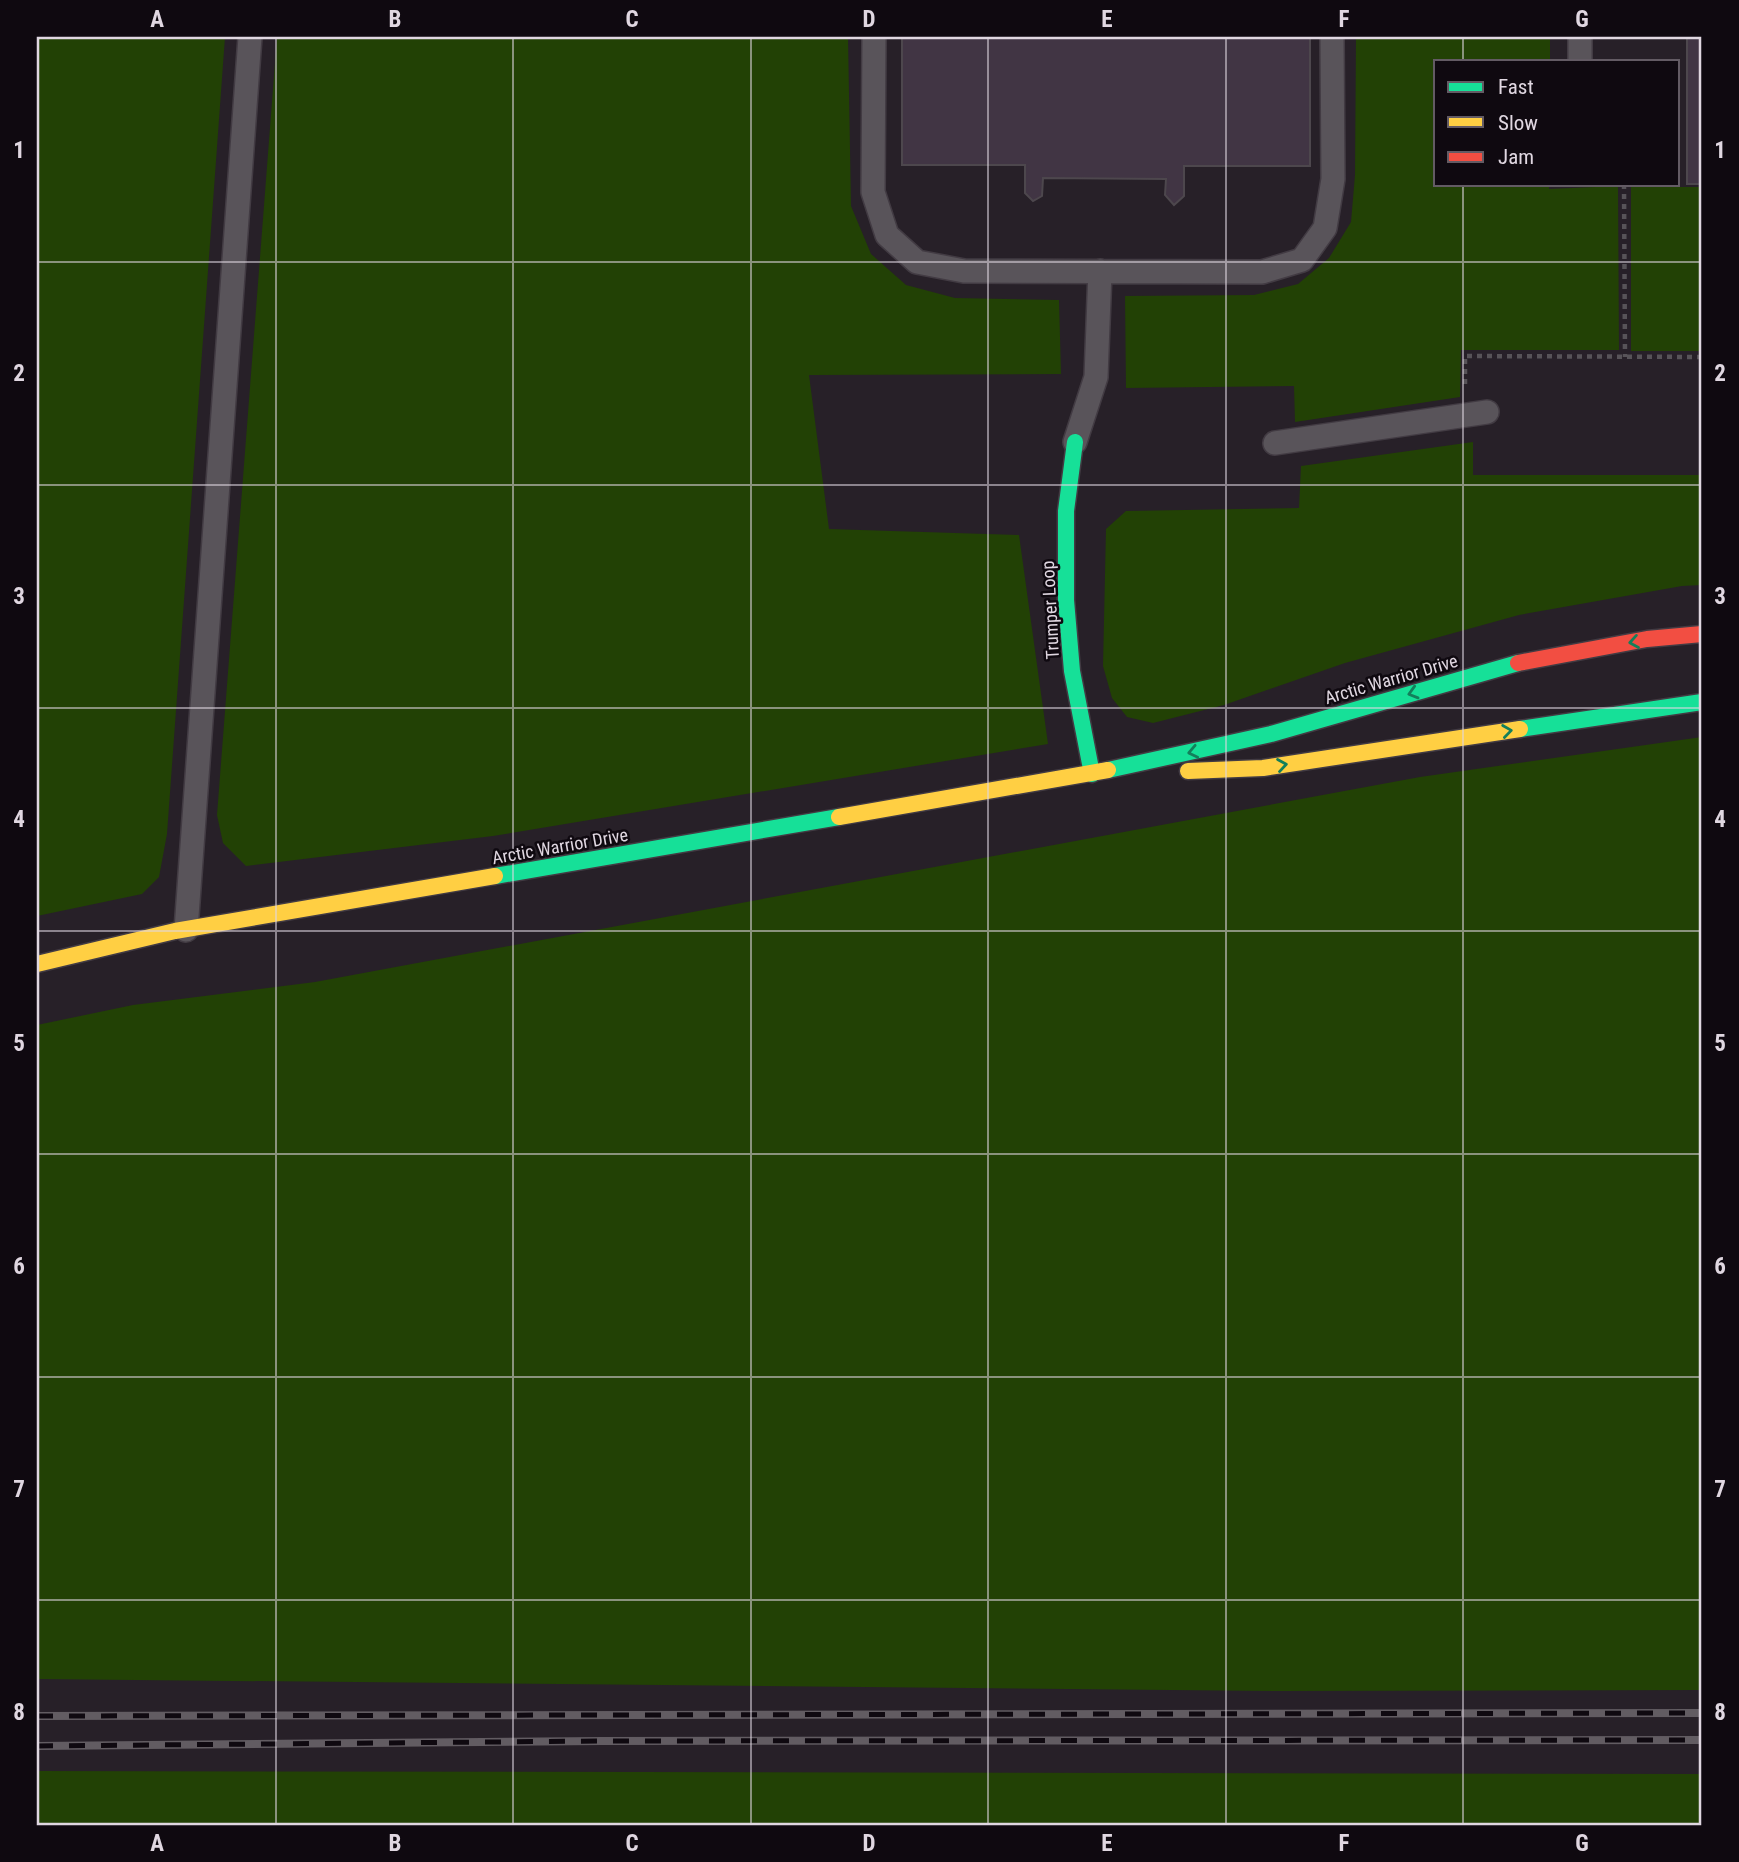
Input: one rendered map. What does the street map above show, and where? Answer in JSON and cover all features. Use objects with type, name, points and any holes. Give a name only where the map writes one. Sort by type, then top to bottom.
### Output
[{"type":"main road","name":"Trumper Loop","points":[[1075,442],[1066,511],[1066,600],[1072,671],[1092,774]]},
{"type":"main road","name":"Arctic Warrior Drive","points":[[37,964],[186,930],[1092,774],[1271,734],[1511,664],[1647,639],[1702,634]]},
{"type":"main road","name":"Arctic Warrior Drive","points":[[1092,774],[1263,768],[1702,702]]},
{"type":"lane","points":[[186,930],[250,37]]},
{"type":"lane","points":[[874,37],[873,192],[887,235],[917,262],[964,271],[1262,272],[1303,260],[1325,228],[1333,179],[1332,37]]},
{"type":"lane","points":[[1580,37],[1580,60]]},
{"type":"lane","points":[[1075,442],[1096,377],[1100,271]]},
{"type":"lane","points":[[1275,443],[1487,412]]},
{"type":"path","points":[[1624,186],[1625,357]]},
{"type":"path","points":[[1464,416],[1465,356],[1702,357]]},
{"type":"green space","points":[[37,37],[225,37],[167,834],[159,877],[142,894],[37,916]]},
{"type":"green space","points":[[277,37],[848,37],[851,206],[871,254],[906,285],[955,298],[1059,300],[1061,374],[809,375],[829,529],[1019,535],[1048,744],[493,836],[246,866],[223,843],[217,815]]},
{"type":"green space","points":[[1356,37],[1550,37],[1550,60],[1434,60],[1434,186],[1549,186],[1549,189],[1618,186],[1619,350],[1461,350],[1460,397],[1295,422],[1294,386],[1126,388],[1125,296],[1254,295],[1298,284],[1329,258],[1351,222],[1355,175]]},
{"type":"green space","points":[[1631,187],[1702,187],[1702,351],[1631,351]]},
{"type":"green space","points":[[1473,442],[1473,475],[1702,475],[1702,585],[1682,586],[1519,615],[1345,663],[1224,705],[1153,723],[1127,717],[1112,698],[1103,666],[1106,529],[1126,511],[1299,508],[1301,466]]},
{"type":"green space","points":[[1702,737],[1702,1690],[1273,1691],[37,1679],[37,1025],[133,1005],[315,982],[1420,777]]},
{"type":"green space","points":[[37,1771],[1702,1774],[1702,1825],[37,1825]]},
{"type":"building","points":[[902,37],[1310,37],[1310,166],[1184,166],[1184,196],[1174,205],[1165,195],[1166,179],[1043,178],[1042,196],[1033,201],[1025,193],[1025,165],[902,165]]},
{"type":"building","points":[[1687,37],[1702,37],[1702,184],[1687,184]]},
{"type":"railway","points":[[37,1716],[1702,1713]]},
{"type":"railway","points":[[37,1746],[602,1741],[1702,1740]]},
{"type":"traffic: fast","points":[[1075,442],[1066,511],[1066,600],[1072,671],[1092,774]]},
{"type":"traffic: fast","points":[[1108,770],[1271,734],[1518,663]]},
{"type":"traffic: fast","points":[[1520,729],[1702,702]]},
{"type":"traffic: fast","points":[[495,876],[839,817]]},
{"type":"traffic: slow","points":[[1188,771],[1263,768],[1520,729]]},
{"type":"traffic: slow","points":[[839,817],[1108,770]]},
{"type":"traffic: slow","points":[[37,964],[175,931],[495,876]]},
{"type":"traffic: jam","points":[[1518,663],[1647,639],[1702,634]]}]
